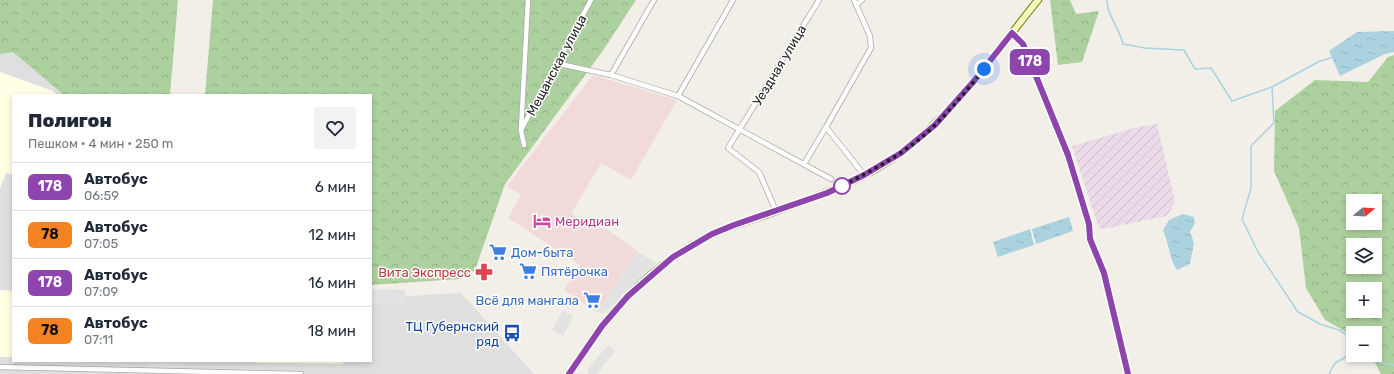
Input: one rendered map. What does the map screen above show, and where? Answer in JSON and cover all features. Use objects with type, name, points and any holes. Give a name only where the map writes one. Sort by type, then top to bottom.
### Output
[{"type":"street","points":[[524,146],[521,130],[528,0]]},
{"type":"street","name":"Мещанская улица","points":[[521,130],[590,0]]},
{"type":"street","points":[[610,75],[654,0]]},
{"type":"street","points":[[678,96],[733,0]]},
{"type":"street","name":"Уездная улица","points":[[776,211],[759,172],[728,148],[819,0]]},
{"type":"street","points":[[804,164],[865,61],[871,48],[870,36],[855,2],[862,0]]},
{"type":"street","points":[[569,374],[602,326],[628,296],[673,257],[712,234],[827,193],[864,175],[901,153],[935,125],[974,81],[1038,0]]},
{"type":"street","points":[[1012,33],[1023,44],[1068,155],[1089,224],[1090,239],[1104,273],[1128,374]]},
{"type":"street","points":[[556,63],[610,75],[678,96],[832,179]]},
{"type":"street","points":[[826,128],[864,175]]},
{"type":"street","points":[[0,367],[301,374]]},
{"type":"shaded area","points":[[13,40],[70,94],[12,94],[12,362],[372,362],[372,298],[461,293],[534,374],[0,374],[0,47]]},
{"type":"shaded area","points":[[0,72],[53,91],[56,94],[12,94],[12,175],[6,173],[0,189]]},
{"type":"shaded area","points":[[593,75],[677,100],[631,180],[601,163],[571,214],[610,231],[638,252],[597,312],[564,290],[580,265],[508,218],[521,195],[507,186]]},
{"type":"shaded area","points":[[1157,124],[1175,202],[1167,216],[1103,229],[1099,228],[1072,146],[1134,128]]},
{"type":"shaded area","points":[[638,252],[656,263],[603,314],[597,312]]},
{"type":"shaded area","points":[[372,289],[405,290],[406,304],[372,303]]},
{"type":"shaded area","points":[[0,290],[12,291],[12,357],[0,357]]},
{"type":"shaded area","points":[[563,310],[573,316],[563,336],[552,330]]},
{"type":"shaded area","points":[[608,345],[615,351],[597,374],[588,374],[588,369]]},
{"type":"shaded area","points":[[149,362],[183,362],[183,367],[149,367]]},
{"type":"shaded area","points":[[343,362],[343,364],[257,363]]},
{"type":"green space","points":[[0,0],[178,0],[170,94],[63,94],[13,52],[0,54]]},
{"type":"green space","points":[[213,0],[636,0],[602,52],[505,184],[475,270],[460,279],[372,285],[372,94],[205,94]]},
{"type":"green space","points":[[1050,0],[1070,0],[1076,14],[1099,11],[1082,62],[1058,65]]},
{"type":"green space","points":[[1394,55],[1394,374],[1381,374],[1375,362],[1382,362],[1382,326],[1346,326],[1346,332],[1325,320],[1306,288],[1299,228],[1274,171],[1275,111],[1315,80],[1368,82],[1388,57]]},
{"type":"water","points":[[1394,31],[1394,52],[1385,54],[1340,76],[1329,51],[1357,32]]},
{"type":"water","points":[[1183,214],[1194,217],[1195,223],[1190,232],[1194,243],[1190,264],[1177,270],[1172,261],[1163,230],[1169,220]]},
{"type":"water","points":[[1069,217],[1073,231],[1036,244],[1032,229]]},
{"type":"water","points":[[1030,229],[1034,245],[998,257],[993,242]]},
{"type":"waterway","points":[[1107,0],[1107,5],[1123,44],[1145,48],[1184,50],[1195,69],[1211,68],[1232,101],[1272,87],[1320,61],[1334,57]]},
{"type":"waterway","points":[[1272,87],[1274,123],[1251,146],[1251,188],[1242,219],[1258,252],[1298,312],[1320,324],[1339,330],[1346,334]]},
{"type":"waterway","points":[[1329,374],[1335,363],[1346,357]]},
{"type":"waterway","points":[[1379,362],[1394,365]]},
{"type":"bus line","name":"178","points":[[569,374],[602,326],[628,296],[673,257],[712,234],[827,193],[864,175],[901,153],[935,125],[974,81],[1012,33],[1023,44],[1068,155],[1089,224],[1090,239],[1104,273],[1128,374]]},
{"type":"place","name":"Меридиан","points":[[542,221]]},
{"type":"place","name":"Дом-быта","points":[[498,252]]},
{"type":"place","name":"Пятёрочка","points":[[528,271]]},
{"type":"place","name":"Вита Экспресс","points":[[484,272]]},
{"type":"place","name":"Всё для мангала","points":[[592,300]]},
{"type":"place","name":"ТЦ Губернский ряд","points":[[512,333]]},
{"type":"route","points":[[842,186],[840,187],[864,175],[901,153],[935,125],[984,69]]}]
